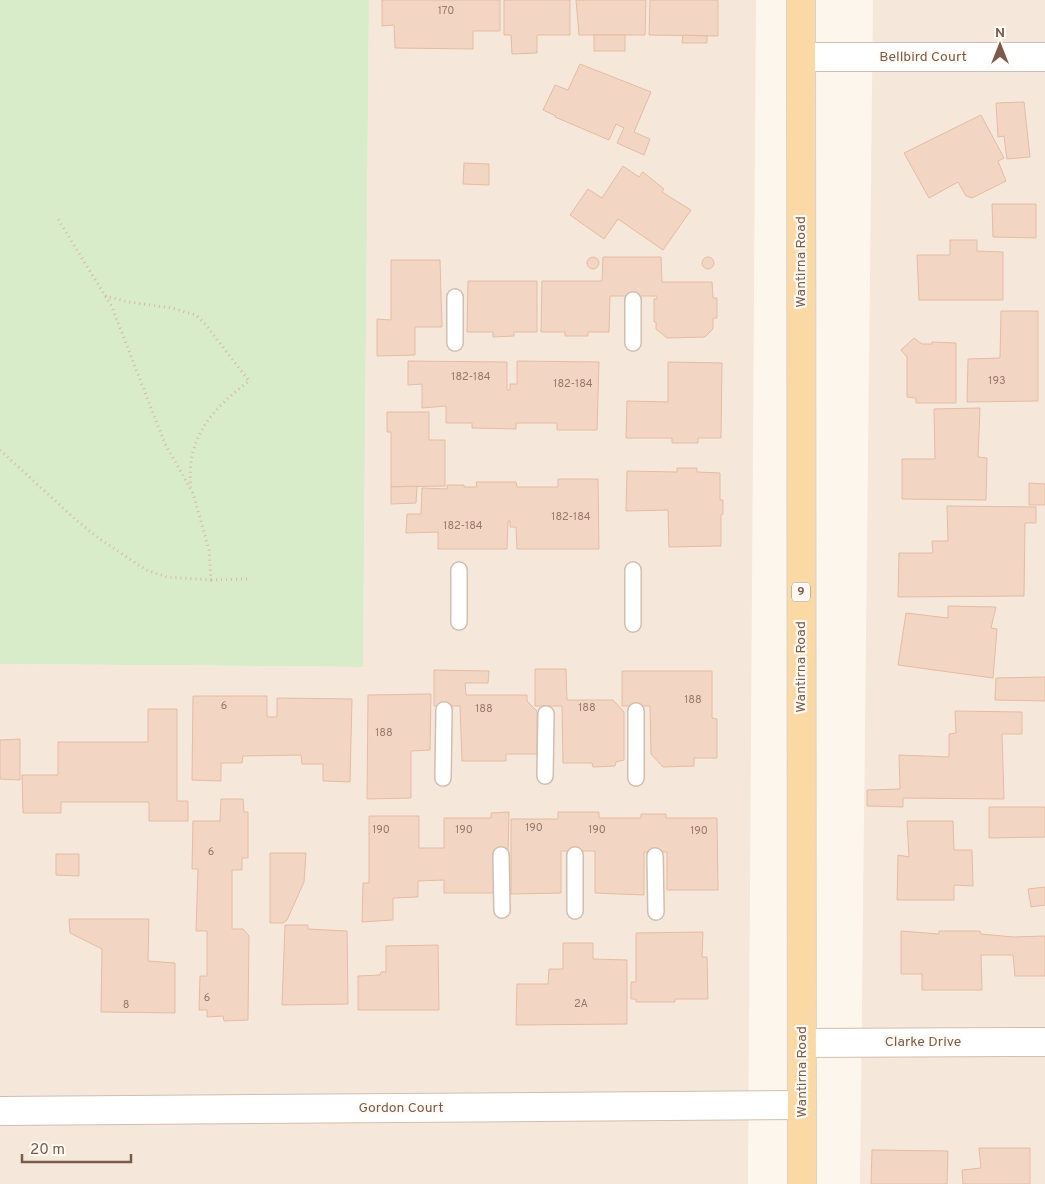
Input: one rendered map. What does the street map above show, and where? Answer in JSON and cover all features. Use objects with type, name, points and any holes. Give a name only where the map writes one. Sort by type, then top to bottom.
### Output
[{"type":"main road","name":"Wantirna Road","points":[[801,0],[802,1184]]},
{"type":"street","name":"Bellbird Court","points":[[801,57],[1045,57]]},
{"type":"street","name":"Clarke Drive","points":[[802,1043],[1045,1042]]},
{"type":"street","name":"Gordon Court","points":[[0,1111],[802,1105]]},
{"type":"lane","points":[[455,298],[455,343]]},
{"type":"lane","points":[[632,300],[632,343]]},
{"type":"lane","points":[[459,570],[459,622]]},
{"type":"lane","points":[[633,570],[634,624]]},
{"type":"lane","points":[[444,710],[444,778]]},
{"type":"lane","points":[[636,711],[636,778]]},
{"type":"lane","points":[[545,776],[546,714]]},
{"type":"lane","points":[[575,855],[575,911]]},
{"type":"lane","points":[[501,856],[502,910]]},
{"type":"lane","points":[[656,856],[656,912]]},
{"type":"path","points":[[58,219],[112,307],[165,444],[191,490]]},
{"type":"path","points":[[104,296],[129,302],[172,308],[196,315],[206,324],[249,380],[225,399],[209,418],[190,458],[191,490],[209,550],[210,580]]},
{"type":"path","points":[[0,450],[100,540],[146,570],[167,577],[210,580],[247,579]]},
{"type":"shaded area","points":[[369,0],[756,0],[748,1184],[0,1184],[0,664],[363,667]]},
{"type":"shaded area","points":[[873,0],[1045,0],[1045,1184],[860,1184]]},
{"type":"green space","points":[[0,0],[369,0],[363,667],[0,664]]},
{"type":"building","points":[[382,0],[500,0],[500,31],[473,31],[473,49],[395,48],[394,25],[382,26]]},
{"type":"building","points":[[504,0],[570,0],[570,35],[537,35],[537,53],[512,54],[511,35],[504,35]]},
{"type":"building","points":[[576,0],[646,0],[645,35],[579,35]]},
{"type":"building","points":[[650,0],[718,0],[718,36],[649,35]]},
{"type":"building","points":[[594,35],[625,35],[625,51],[594,51]]},
{"type":"building","points":[[683,35],[707,36],[707,43],[682,43]]},
{"type":"building","points":[[580,64],[651,92],[634,132],[650,139],[644,155],[617,143],[624,128],[616,124],[609,140],[543,110],[555,85],[568,90]]},
{"type":"building","points":[[1024,102],[1030,157],[1007,159],[1004,136],[998,137],[996,103]]},
{"type":"building","points":[[981,115],[1004,158],[998,161],[1006,181],[972,198],[966,196],[958,182],[929,198],[904,153]]},
{"type":"building","points":[[464,163],[489,164],[489,185],[463,184]]},
{"type":"building","points":[[623,166],[639,177],[643,172],[664,189],[662,192],[691,210],[663,250],[618,219],[604,239],[570,215],[588,189],[602,198]]},
{"type":"building","points":[[992,204],[1036,204],[1036,238],[993,237]]},
{"type":"building","points":[[950,240],[977,240],[977,251],[1003,252],[1003,300],[919,300],[917,255],[950,255]]},
{"type":"building","points":[[593,257],[599,263],[593,269],[587,263]]},
{"type":"building","points":[[603,257],[661,257],[662,282],[712,282],[713,298],[717,298],[717,318],[713,318],[713,329],[705,337],[667,338],[656,329],[656,322],[654,322],[654,299],[657,299],[657,296],[610,296],[609,332],[588,332],[588,336],[565,336],[565,332],[541,332],[542,281],[602,281]]},
{"type":"building","points":[[708,257],[714,263],[708,269],[702,263]]},
{"type":"building","points":[[391,260],[440,260],[442,327],[415,327],[415,355],[377,356],[377,319],[391,320]]},
{"type":"building","points":[[468,281],[537,281],[537,332],[514,332],[514,336],[493,337],[493,332],[467,332]]},
{"type":"building","points":[[1001,311],[1038,311],[1038,401],[967,402],[968,359],[1000,358]]},
{"type":"building","points":[[914,338],[922,344],[932,344],[932,342],[956,343],[956,403],[916,403],[916,398],[907,397],[907,357],[901,350]]},
{"type":"building","points":[[408,361],[507,362],[507,390],[510,390],[510,384],[517,384],[517,361],[599,362],[597,430],[557,430],[557,423],[516,423],[516,429],[472,428],[472,423],[446,423],[446,406],[422,408],[422,384],[408,385]]},
{"type":"building","points":[[668,362],[722,363],[721,438],[698,438],[698,443],[672,443],[672,438],[626,438],[627,401],[668,402]]},
{"type":"building","points":[[980,408],[978,457],[987,458],[986,500],[902,499],[902,459],[935,459],[934,409]]},
{"type":"building","points":[[387,412],[429,412],[429,440],[445,440],[445,486],[391,487],[391,432],[387,432]]},
{"type":"building","points":[[677,468],[697,468],[697,472],[720,473],[720,500],[723,500],[721,546],[669,547],[668,510],[626,511],[627,471],[677,472]]},
{"type":"building","points":[[558,479],[598,479],[599,549],[517,549],[516,527],[510,527],[510,521],[508,521],[507,549],[438,549],[438,532],[406,533],[407,514],[421,514],[422,488],[447,489],[447,485],[477,487],[476,482],[516,482],[517,487],[558,487]]},
{"type":"building","points":[[1029,483],[1045,484],[1045,505],[1029,505]]},
{"type":"building","points":[[417,486],[416,503],[391,504],[391,487]]},
{"type":"building","points":[[947,506],[1036,507],[1036,523],[1025,523],[1024,596],[898,597],[899,553],[933,553],[932,541],[948,541]]},
{"type":"building","points":[[948,606],[996,607],[991,628],[997,629],[993,678],[898,665],[906,613],[948,618]]},
{"type":"building","points":[[535,669],[566,669],[567,700],[613,700],[624,712],[624,760],[616,762],[615,766],[593,767],[592,763],[563,763],[562,706],[535,706]]},
{"type":"building","points":[[434,670],[489,671],[488,683],[465,683],[466,695],[527,695],[527,701],[537,711],[537,754],[506,754],[506,761],[462,761],[460,706],[434,706]]},
{"type":"building","points":[[622,671],[712,671],[712,718],[717,719],[717,758],[694,758],[694,766],[663,767],[651,754],[650,706],[622,706]]},
{"type":"building","points":[[1045,677],[1045,701],[995,700],[996,678]]},
{"type":"building","points":[[431,694],[430,750],[411,751],[411,798],[367,799],[368,695]]},
{"type":"building","points":[[193,696],[267,696],[267,717],[277,717],[277,698],[352,699],[350,782],[323,781],[323,764],[302,764],[301,755],[243,756],[242,763],[221,763],[221,781],[192,780]]},
{"type":"building","points":[[148,709],[177,709],[177,801],[188,801],[188,821],[149,821],[149,802],[61,802],[61,813],[23,813],[22,775],[58,775],[58,742],[148,742]]},
{"type":"building","points":[[955,711],[1022,712],[1022,734],[1002,734],[1004,799],[903,798],[903,807],[867,806],[867,790],[900,789],[899,755],[949,757],[949,734],[956,733]]},
{"type":"building","points":[[20,739],[20,780],[0,779],[0,740]]},
{"type":"building","points":[[221,799],[243,799],[244,812],[248,812],[248,858],[242,858],[242,870],[232,870],[232,929],[243,929],[249,936],[248,1020],[224,1021],[223,1016],[207,1017],[207,1010],[199,1010],[200,976],[207,976],[207,931],[196,931],[198,869],[192,869],[193,821],[220,821]]},
{"type":"building","points":[[989,807],[1045,807],[1045,837],[989,838]]},
{"type":"building","points":[[509,812],[508,852],[494,851],[495,893],[444,893],[444,880],[418,881],[418,897],[393,898],[393,920],[362,922],[363,883],[369,883],[369,816],[419,816],[419,848],[444,848],[444,818],[491,818],[491,813]]},
{"type":"building","points":[[558,812],[599,812],[599,818],[641,818],[641,814],[666,814],[666,818],[717,818],[718,890],[667,890],[667,852],[644,852],[644,895],[595,893],[595,851],[561,851],[561,893],[511,894],[511,819],[558,819]]},
{"type":"building","points":[[907,821],[953,821],[954,850],[972,850],[973,886],[954,885],[954,900],[897,900],[898,855],[909,857]]},
{"type":"building","points":[[270,853],[306,853],[304,882],[287,920],[283,923],[270,923]]},
{"type":"building","points":[[56,854],[79,854],[79,876],[56,875]]},
{"type":"building","points":[[1045,887],[1045,905],[1031,907],[1028,889]]},
{"type":"building","points":[[69,919],[149,919],[148,961],[175,963],[175,1013],[101,1012],[102,949],[70,933]]},
{"type":"building","points":[[285,925],[308,925],[308,929],[347,931],[348,1004],[282,1005]]},
{"type":"building","points":[[901,931],[939,934],[939,931],[980,931],[981,934],[1013,937],[1045,936],[1045,976],[1015,976],[1013,955],[981,955],[982,990],[922,990],[922,974],[901,974]]},
{"type":"building","points":[[703,932],[702,957],[707,957],[708,999],[675,999],[675,1002],[636,1002],[636,999],[631,999],[631,982],[636,982],[636,933]]},
{"type":"building","points":[[563,943],[593,943],[593,959],[627,960],[627,1024],[516,1025],[517,984],[548,984],[549,969],[563,969]]},
{"type":"building","points":[[438,945],[439,1010],[358,1010],[358,976],[380,975],[381,972],[386,972],[386,946]]},
{"type":"building","points":[[979,1148],[1030,1148],[1030,1184],[963,1184],[962,1170],[981,1168]]},
{"type":"building","points":[[872,1150],[948,1151],[947,1184],[871,1184]]}]
